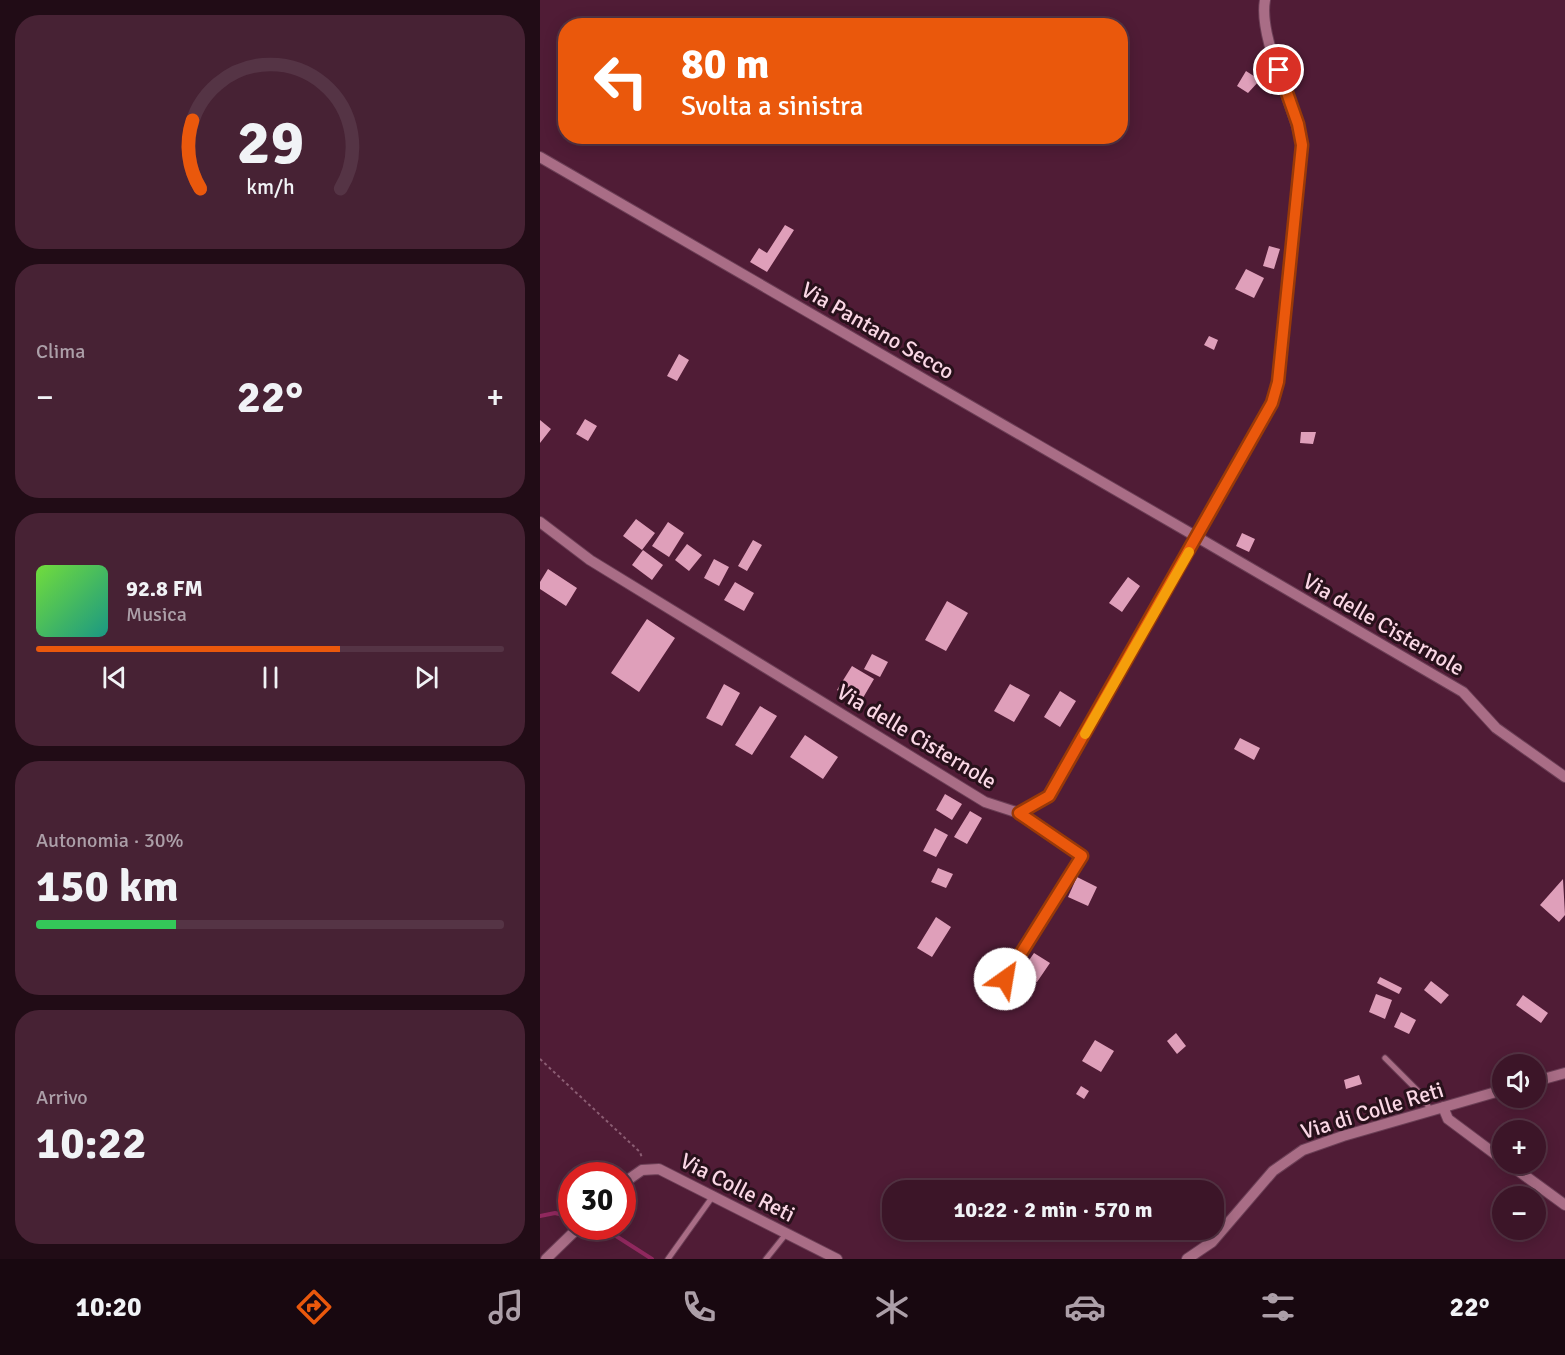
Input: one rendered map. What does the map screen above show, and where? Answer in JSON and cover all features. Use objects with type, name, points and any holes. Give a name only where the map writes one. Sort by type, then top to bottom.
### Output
[{"type":"street","points":[[1019,813],[1049,796],[1272,403],[1278,382],[1302,145],[1298,124],[1266,25],[1265,0]]},
{"type":"street","name":"Via Pantano Secco","points":[[540,157],[1197,537]]},
{"type":"street","name":"Via delle Cisternole","points":[[540,522],[590,560],[985,802],[1019,813],[1082,856],[1005,979]]},
{"type":"street","name":"Via delle Cisternole","points":[[1197,537],[1463,693],[1496,728],[1565,777]]},
{"type":"street","points":[[1546,1078],[1565,1072]]},
{"type":"street","name":"Via di Colle Reti","points":[[1186,1259],[1212,1242],[1268,1176],[1295,1155],[1322,1142],[1492,1093]]},
{"type":"street","points":[[1443,1107],[1448,1119],[1492,1152]]},
{"type":"street","name":"Via Colle Reti","points":[[636,1173],[646,1168],[659,1169],[837,1259]]},
{"type":"street","points":[[1523,1174],[1565,1205]]},
{"type":"street","points":[[546,1259],[566,1240]]},
{"type":"lane","points":[[1385,1058],[1420,1094],[1431,1111]]},
{"type":"lane","points":[[668,1259],[714,1195]]},
{"type":"lane","points":[[766,1259],[786,1234]]},
{"type":"path","points":[[540,1059],[640,1152],[646,1168]]},
{"type":"building","points":[[1246,71],[1260,80],[1248,93],[1237,86]]},
{"type":"building","points":[[785,225],[794,230],[767,272],[750,262],[759,248],[767,253]]},
{"type":"building","points":[[1269,246],[1280,249],[1274,269],[1263,266]]},
{"type":"building","points":[[1246,269],[1264,278],[1254,298],[1235,289]]},
{"type":"building","points":[[1209,336],[1218,340],[1214,350],[1204,345]]},
{"type":"building","points":[[679,354],[689,360],[677,381],[667,376]]},
{"type":"building","points":[[585,419],[597,426],[588,441],[576,434]]},
{"type":"building","points":[[540,420],[551,429],[540,443]]},
{"type":"building","points":[[1301,432],[1316,432],[1313,444],[1300,443]]},
{"type":"building","points":[[636,519],[655,533],[642,550],[623,536]]},
{"type":"building","points":[[668,522],[684,533],[669,557],[652,546]]},
{"type":"building","points":[[1242,533],[1255,539],[1249,552],[1236,546]]},
{"type":"building","points":[[753,540],[762,545],[747,571],[738,566]]},
{"type":"building","points":[[687,544],[702,555],[689,571],[675,560]]},
{"type":"building","points":[[643,550],[663,565],[652,580],[632,565]]},
{"type":"building","points":[[714,559],[729,567],[719,586],[704,578]]},
{"type":"building","points":[[548,569],[577,588],[566,606],[540,589],[540,582]]},
{"type":"building","points":[[1128,577],[1140,586],[1122,612],[1109,603]]},
{"type":"building","points":[[735,582],[754,593],[744,611],[724,600]]},
{"type":"building","points":[[947,601],[968,613],[946,651],[925,640]]},
{"type":"building","points":[[647,619],[675,638],[639,692],[611,673]]},
{"type":"building","points":[[872,654],[888,662],[880,677],[864,669]]},
{"type":"building","points":[[852,666],[874,679],[860,703],[837,690]]},
{"type":"building","points":[[724,684],[740,693],[722,726],[706,718]]},
{"type":"building","points":[[1010,684],[1030,695],[1014,722],[994,711]]},
{"type":"building","points":[[1060,691],[1076,701],[1060,727],[1044,717]]},
{"type":"building","points":[[760,706],[777,716],[752,755],[735,745]]},
{"type":"building","points":[[805,735],[838,757],[823,779],[790,757]]},
{"type":"building","points":[[1240,738],[1260,748],[1254,760],[1234,749]]},
{"type":"building","points":[[945,794],[962,804],[952,820],[936,810]]},
{"type":"building","points":[[970,811],[982,818],[967,844],[954,837]]},
{"type":"building","points":[[935,828],[948,835],[936,857],[923,851]]},
{"type":"building","points":[[938,868],[953,874],[946,888],[931,882]]},
{"type":"building","points":[[1077,877],[1097,887],[1088,906],[1068,897]]},
{"type":"building","points":[[1563,879],[1565,915],[1559,922],[1540,905]]},
{"type":"building","points":[[936,917],[951,927],[932,957],[917,948]]},
{"type":"building","points":[[1034,953],[1050,963],[1037,982],[1021,972]]},
{"type":"building","points":[[1380,977],[1402,988],[1399,994],[1377,983]]},
{"type":"building","points":[[1431,981],[1449,995],[1441,1004],[1424,990]]},
{"type":"building","points":[[1376,994],[1392,1000],[1385,1019],[1369,1012]]},
{"type":"building","points":[[1523,995],[1548,1013],[1541,1023],[1516,1005]]},
{"type":"building","points":[[1401,1012],[1416,1020],[1409,1034],[1394,1027]]},
{"type":"building","points":[[1176,1033],[1186,1046],[1177,1054],[1167,1041]]},
{"type":"building","points":[[1095,1040],[1114,1051],[1101,1072],[1082,1061]]},
{"type":"building","points":[[1359,1075],[1362,1084],[1346,1089],[1344,1080]]},
{"type":"building","points":[[1081,1086],[1089,1091],[1084,1099],[1076,1094]]},
{"type":"waterway","points":[[540,1216],[558,1214]]},
{"type":"waterway","points":[[622,1240],[652,1259]]},
{"type":"slow traffic","points":[[1085,734],[1189,552]]},
{"type":"route","points":[[1005,979],[1082,856],[1019,813],[1049,796],[1272,403],[1278,382],[1302,145],[1298,124],[1279,70]]}]
